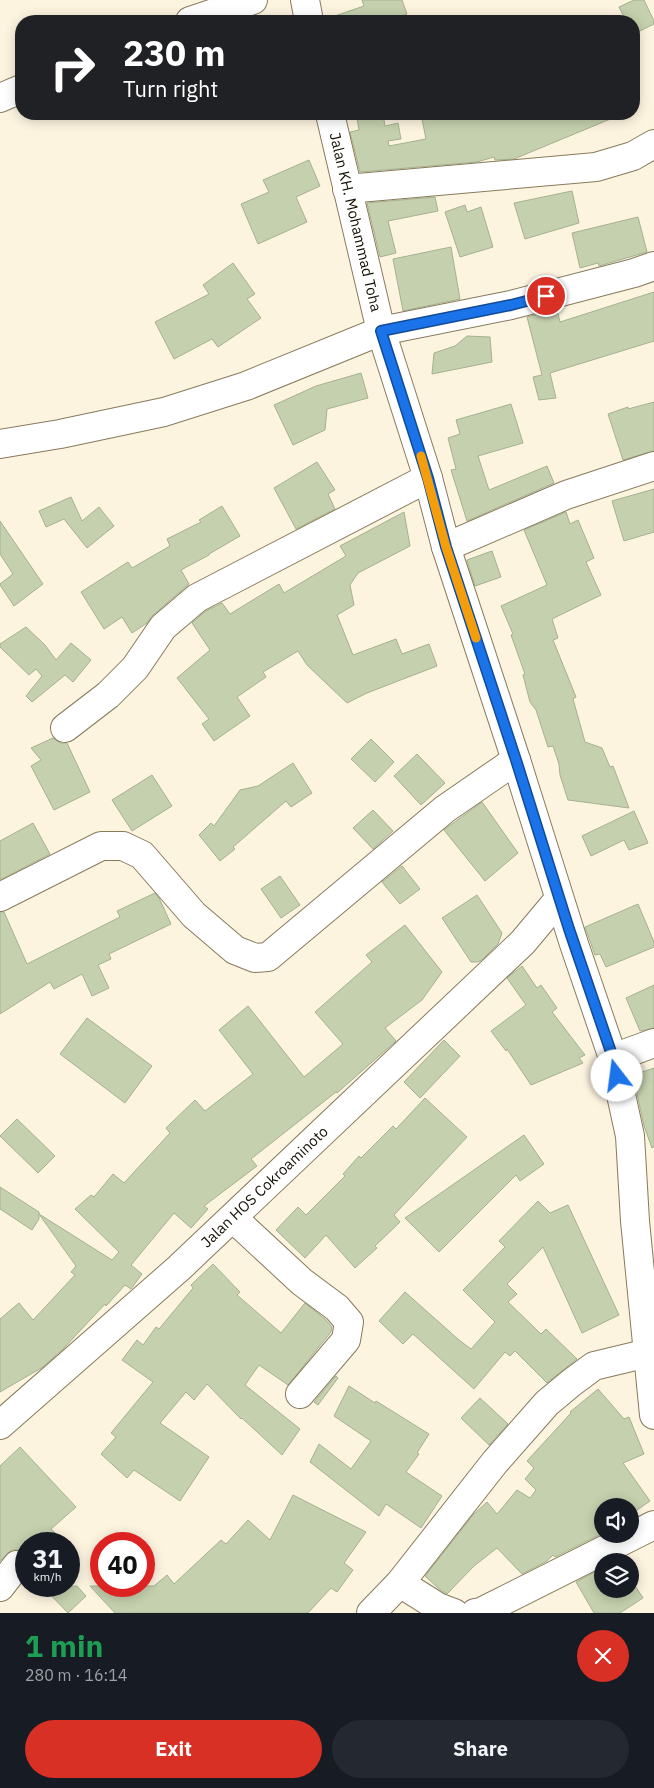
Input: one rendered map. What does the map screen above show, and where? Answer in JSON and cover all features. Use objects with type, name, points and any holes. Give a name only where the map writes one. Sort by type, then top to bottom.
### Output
[{"type":"street","points":[[208,15],[252,0]]},
{"type":"street","points":[[305,0],[308,15]]},
{"type":"street","points":[[0,98],[15,92]]},
{"type":"street","name":"Jalan KH. Mohammad Toha","points":[[331,120],[381,331],[428,478],[446,547],[516,760],[559,899],[613,1058],[630,1136],[635,1221],[654,1415]]},
{"type":"street","points":[[347,189],[596,167],[633,156],[654,144]]},
{"type":"street","points":[[0,444],[60,434],[164,412],[246,386],[381,331],[511,305],[654,266]]},
{"type":"street","points":[[446,547],[566,495],[654,466]]},
{"type":"street","points":[[65,728],[108,695],[135,668],[163,627],[197,598],[428,478]]},
{"type":"street","points":[[0,897],[102,846],[124,846],[142,855],[194,915],[235,950],[255,958],[268,957],[445,809],[516,760]]},
{"type":"street","name":"Jalan HOS Cokroaminoto","points":[[0,1425],[179,1268],[233,1218],[523,942],[559,899]]},
{"type":"street","points":[[523,942],[574,944]]},
{"type":"street","points":[[613,1058],[654,1043]]},
{"type":"street","points":[[233,1218],[302,1282],[337,1308],[349,1322],[346,1340],[300,1394]]},
{"type":"street","points":[[372,1613],[400,1583],[494,1462],[547,1403],[594,1366],[648,1353]]},
{"type":"street","points":[[475,1613],[523,1592],[654,1525]]},
{"type":"street","points":[[0,1587],[15,1567]]},
{"type":"street","points":[[400,1583],[438,1607],[454,1613]]},
{"type":"building","points":[[362,0],[402,0],[407,14],[338,15],[364,6]]},
{"type":"building","points":[[634,0],[644,0],[654,24],[640,31],[640,15],[623,15],[619,7]]},
{"type":"building","points":[[357,120],[384,120],[385,126],[398,123],[401,139],[388,141],[389,146],[426,139],[422,120],[608,120],[514,159],[495,160],[494,157],[477,162],[360,172],[350,132],[359,130]]},
{"type":"building","points":[[309,160],[320,186],[296,197],[307,222],[258,244],[241,204],[269,192],[263,180]]},
{"type":"building","points":[[572,191],[579,223],[525,239],[514,203]]},
{"type":"building","points":[[435,197],[438,211],[388,221],[396,253],[380,257],[367,203]]},
{"type":"building","points":[[465,205],[467,212],[481,207],[493,247],[460,257],[445,212]]},
{"type":"building","points":[[638,217],[647,252],[599,266],[598,263],[580,268],[572,233]]},
{"type":"building","points":[[451,247],[460,299],[403,311],[393,259]]},
{"type":"building","points":[[233,263],[255,294],[247,299],[261,318],[218,347],[212,339],[174,359],[155,322],[209,294],[203,285]]},
{"type":"building","points":[[654,292],[654,341],[550,373],[556,398],[539,400],[533,377],[542,375],[527,317],[557,309],[560,322]]},
{"type":"building","points":[[467,336],[490,337],[492,362],[432,374],[434,353],[455,346]]},
{"type":"building","points":[[361,373],[368,398],[327,409],[325,430],[293,445],[274,405],[316,386]]},
{"type":"building","points":[[654,402],[654,451],[623,460],[608,414],[628,407],[628,409]]},
{"type":"building","points":[[511,404],[523,443],[478,456],[489,490],[547,466],[554,483],[467,521],[451,470],[456,469],[448,438],[460,434],[456,420]]},
{"type":"building","points":[[317,462],[335,490],[328,494],[335,509],[296,529],[274,488]]},
{"type":"building","points":[[654,489],[654,532],[624,541],[612,501]]},
{"type":"building","points":[[71,497],[82,521],[99,507],[114,526],[87,548],[64,519],[46,527],[39,511]]},
{"type":"building","points":[[222,506],[240,536],[181,570],[189,584],[153,615],[147,623],[132,633],[122,617],[104,629],[81,592],[128,562],[132,568],[170,546],[167,539],[201,522],[199,520]]},
{"type":"building","points":[[404,512],[410,546],[358,573],[350,585],[354,605],[337,615],[353,655],[396,639],[402,654],[429,644],[437,666],[367,693],[347,703],[307,665],[298,651],[263,672],[266,677],[237,697],[250,716],[214,741],[202,724],[209,719],[177,678],[210,650],[192,623],[206,611],[222,603],[230,614],[279,584],[284,593],[346,556],[340,546]]},
{"type":"building","points":[[566,512],[570,524],[578,520],[594,558],[586,562],[601,595],[552,619],[558,638],[553,640],[576,697],[573,699],[585,742],[602,748],[610,767],[613,766],[629,808],[568,800],[553,746],[548,747],[536,710],[530,702],[523,675],[525,674],[511,635],[513,634],[501,606],[547,585],[524,530]]},
{"type":"building","points":[[0,521],[43,584],[14,606],[0,585],[13,574],[0,554]]},
{"type":"building","points":[[492,551],[501,577],[475,586],[467,560]]},
{"type":"building","points":[[26,627],[45,645],[56,660],[71,643],[91,660],[73,682],[65,675],[32,702],[26,696],[42,676],[36,669],[29,675],[0,647],[0,644]]},
{"type":"building","points":[[53,738],[60,743],[67,743],[90,792],[54,810],[31,766],[41,760],[31,748]]},
{"type":"building","points":[[371,739],[394,762],[375,782],[351,759]]},
{"type":"building","points":[[417,754],[445,783],[421,805],[394,776]]},
{"type":"building","points":[[293,763],[312,793],[291,807],[286,801],[233,847],[235,849],[220,861],[199,835],[211,823],[214,826],[240,790],[258,786]]},
{"type":"building","points":[[152,775],[172,806],[132,831],[112,800]]},
{"type":"building","points":[[482,802],[518,853],[485,881],[444,830]]},
{"type":"building","points":[[373,810],[393,831],[373,849],[353,828]]},
{"type":"building","points":[[634,811],[648,843],[629,850],[624,840],[591,856],[582,836]]},
{"type":"building","points":[[33,823],[50,854],[0,880],[0,841]]},
{"type":"building","points":[[402,866],[420,889],[400,904],[382,882]]},
{"type":"building","points":[[280,876],[300,905],[281,918],[261,889]]},
{"type":"building","points":[[155,893],[171,924],[109,954],[111,959],[98,965],[109,988],[92,996],[82,974],[54,989],[50,982],[0,1014],[0,912],[4,912],[27,964],[120,917],[117,911]]},
{"type":"building","points":[[477,895],[502,933],[498,944],[483,959],[478,962],[471,962],[442,918]]},
{"type":"building","points":[[638,904],[654,942],[654,947],[606,967],[600,954],[595,955],[585,927]]},
{"type":"building","points":[[405,925],[442,972],[422,1000],[385,1028],[396,1041],[337,1093],[251,1159],[257,1166],[204,1206],[208,1209],[191,1228],[174,1213],[131,1265],[142,1274],[131,1289],[125,1285],[43,1367],[0,1392],[0,1319],[19,1303],[33,1320],[75,1275],[71,1272],[76,1266],[39,1214],[112,1260],[119,1252],[75,1209],[91,1195],[94,1197],[113,1174],[124,1183],[170,1133],[166,1128],[195,1100],[205,1111],[253,1074],[219,1030],[248,1006],[304,1077],[343,1044],[315,1012],[372,962],[366,955]]},
{"type":"building","points":[[522,966],[537,988],[541,985],[557,1008],[552,1012],[585,1055],[579,1058],[583,1063],[531,1085],[507,1049],[506,1051],[491,1031],[526,1005],[507,978]]},
{"type":"building","points":[[654,985],[654,1028],[640,1031],[626,998]]},
{"type":"building","points":[[87,1018],[152,1066],[125,1103],[60,1054]]},
{"type":"building","points":[[444,1040],[460,1056],[420,1098],[404,1082]]},
{"type":"building","points":[[654,1068],[654,1147],[652,1148],[644,1126],[633,1075]]},
{"type":"building","points":[[425,1098],[467,1137],[394,1215],[400,1222],[375,1246],[377,1248],[355,1268],[326,1235],[305,1258],[276,1230],[298,1207],[306,1215],[345,1176],[343,1174],[359,1156],[361,1158],[393,1126],[396,1129]]},
{"type":"building","points":[[17,1119],[55,1156],[38,1173],[0,1136]]},
{"type":"building","points":[[524,1135],[544,1164],[520,1181],[516,1175],[439,1252],[405,1218]]},
{"type":"building","points":[[0,1187],[39,1212],[39,1219],[32,1230],[0,1209]]},
{"type":"building","points":[[538,1201],[550,1213],[568,1205],[619,1315],[582,1333],[543,1247],[507,1284],[517,1294],[508,1302],[541,1334],[546,1329],[577,1359],[547,1383],[515,1351],[510,1356],[505,1352],[474,1389],[413,1334],[403,1344],[379,1321],[405,1292],[471,1349],[495,1322],[463,1290],[505,1247],[499,1241]]},
{"type":"building","points":[[213,1264],[240,1292],[237,1295],[281,1333],[305,1303],[332,1327],[331,1332],[288,1385],[259,1365],[245,1385],[300,1429],[282,1455],[241,1419],[207,1384],[194,1400],[186,1392],[160,1423],[209,1457],[180,1501],[134,1470],[127,1478],[101,1454],[116,1437],[111,1433],[153,1382],[122,1360],[137,1340],[143,1345],[156,1327],[159,1329],[193,1288],[191,1285]]},
{"type":"building","points":[[336,1376],[338,1378],[318,1405],[314,1402]]},
{"type":"building","points":[[349,1386],[429,1434],[417,1453],[419,1454],[406,1472],[442,1496],[421,1528],[386,1504],[379,1516],[310,1462],[319,1444],[351,1469],[371,1441],[334,1416]]},
{"type":"building","points":[[598,1389],[624,1419],[629,1417],[644,1454],[623,1463],[650,1501],[639,1509],[639,1498],[594,1498],[594,1538],[555,1557],[553,1555],[547,1561],[522,1574],[497,1548],[474,1566],[447,1594],[438,1588],[425,1576],[473,1515],[487,1502],[497,1514],[517,1490],[530,1498],[536,1490],[525,1479],[534,1468],[527,1461],[570,1412]]},
{"type":"building","points":[[480,1398],[508,1424],[489,1445],[461,1418]]},
{"type":"building","points":[[20,1447],[76,1507],[51,1529],[54,1532],[15,1532],[15,1550],[12,1550],[0,1561],[0,1466]]},
{"type":"building","points":[[293,1495],[366,1532],[344,1563],[353,1570],[337,1592],[331,1588],[308,1613],[115,1613],[100,1597],[155,1597],[155,1585],[167,1575],[174,1584],[221,1540],[226,1544],[248,1520],[270,1540]]},
{"type":"building","points":[[594,1572],[594,1598],[639,1598],[639,1592],[643,1598],[620,1613],[594,1613],[576,1582]]},
{"type":"building","points":[[80,1589],[86,1596],[68,1613],[53,1597],[80,1597]]},
{"type":"slow traffic","points":[[421,456],[446,547],[476,638]]},
{"type":"route","points":[[546,296],[511,305],[381,331],[428,478],[446,547],[569,929],[613,1058],[617,1076]]}]
